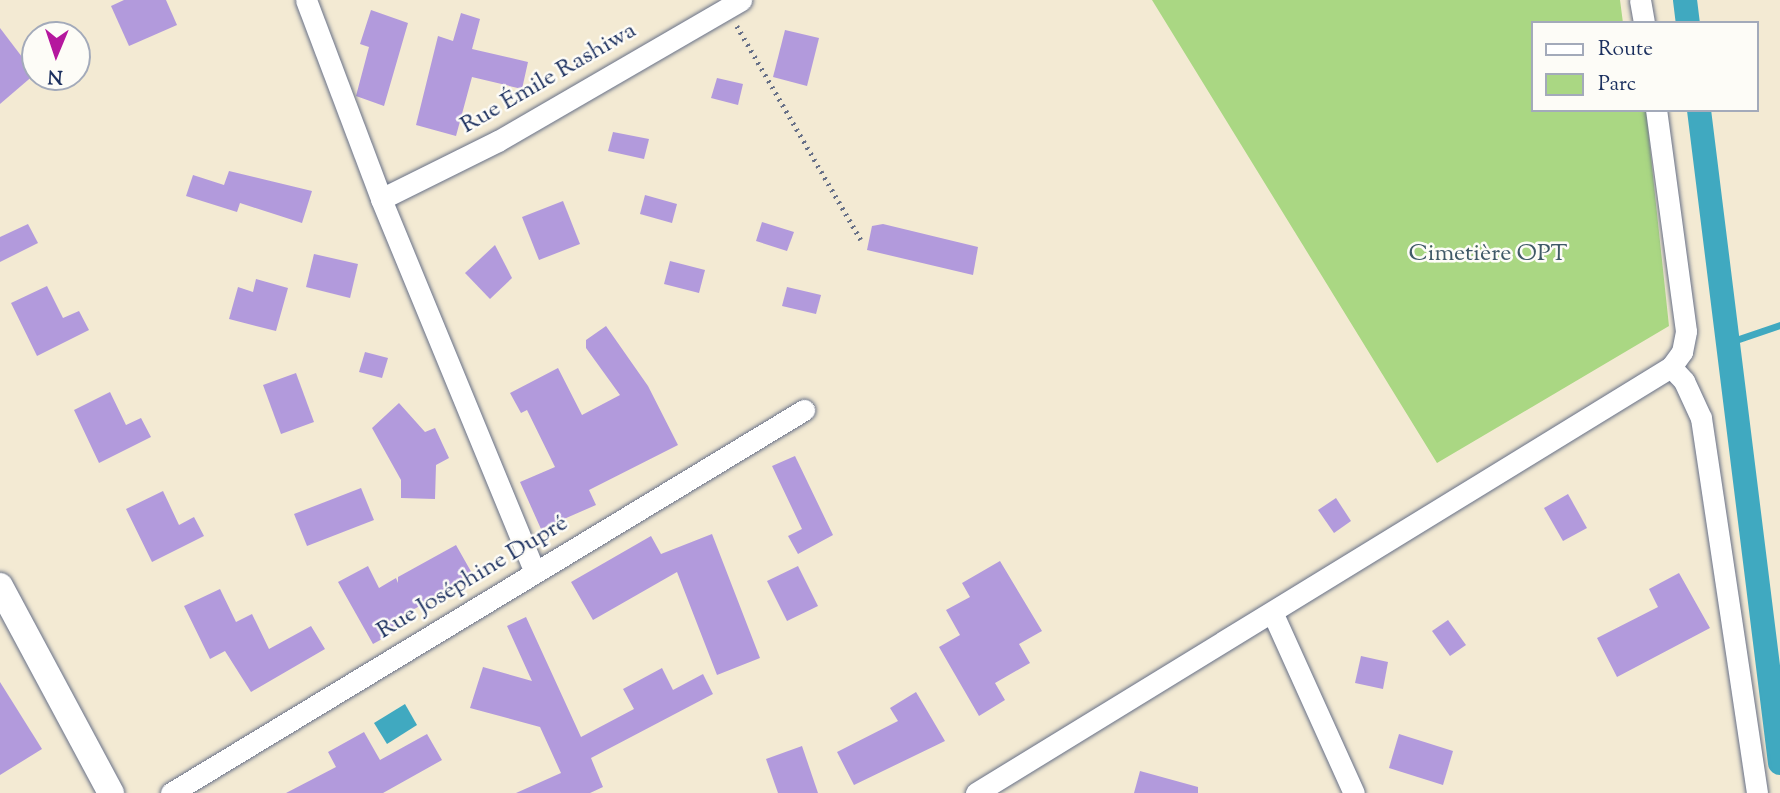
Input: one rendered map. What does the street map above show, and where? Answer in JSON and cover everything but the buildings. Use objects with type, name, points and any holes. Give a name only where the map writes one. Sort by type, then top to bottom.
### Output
[{"type":"street","points":[[306,0],[381,200],[534,570]]},
{"type":"street","points":[[1640,0],[1644,21]]},
{"type":"street","name":"Rue Émile Rashiwa","points":[[381,200],[498,141],[734,4]]},
{"type":"street","points":[[976,793],[1273,614],[1671,367],[1682,352],[1686,331],[1656,112]]},
{"type":"street","points":[[1671,367],[1684,381],[1701,418],[1756,793]]},
{"type":"street","name":"Rue Joséphine Dupré","points":[[171,793],[534,570],[804,410]]},
{"type":"street","points":[[0,586],[111,793]]},
{"type":"street","points":[[1273,614],[1354,793]]},
{"type":"path","points":[[734,4],[861,240]]},
{"type":"green space","name":"Cimetière OPT","points":[[1152,0],[1620,0],[1623,21],[1532,21],[1532,112],[1646,112],[1669,326],[1437,463]]},
{"type":"water","points":[[405,704],[417,725],[387,744],[374,723]]},
{"type":"waterway","points":[[1685,0],[1688,21]]},
{"type":"waterway","points":[[1699,112],[1780,763]]},
{"type":"waterway","points":[[1727,343],[1780,325]]}]
